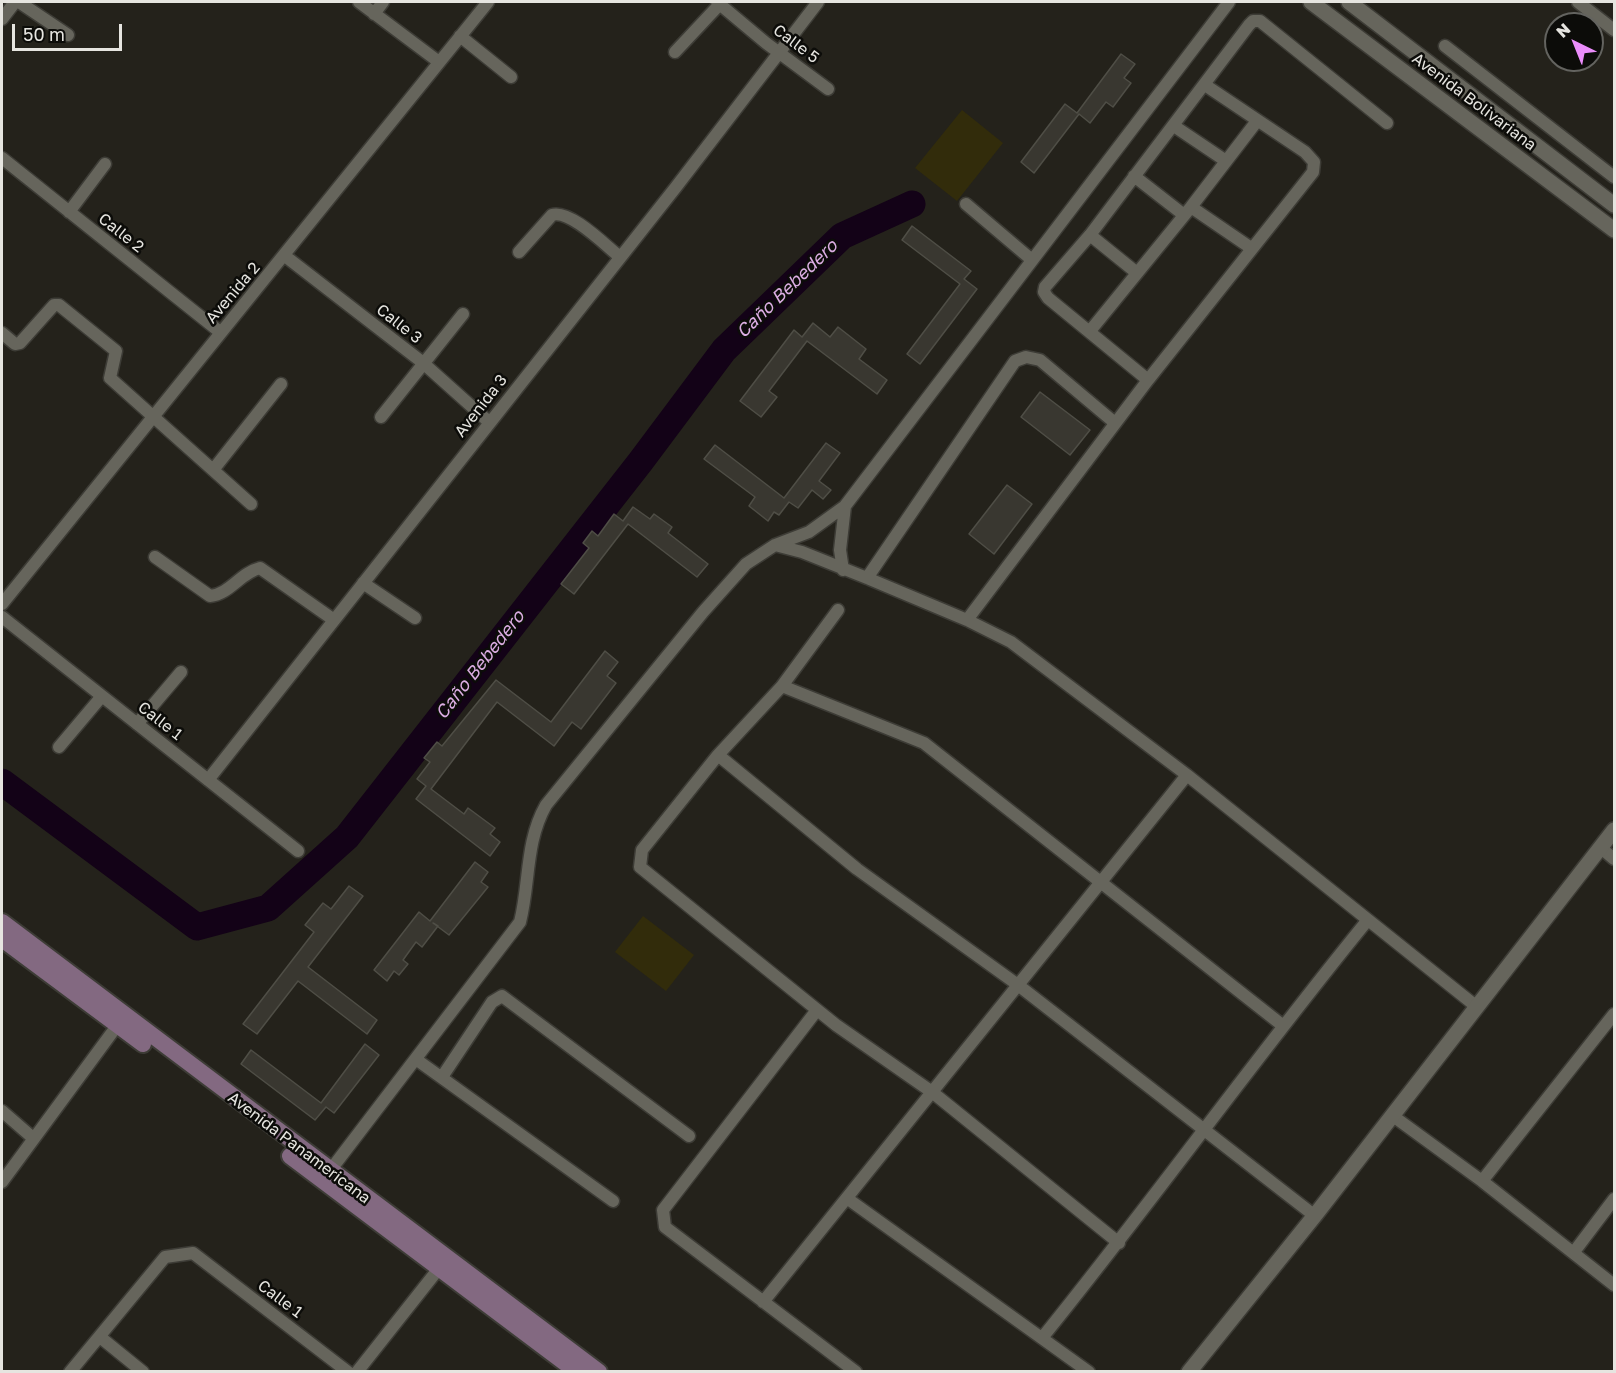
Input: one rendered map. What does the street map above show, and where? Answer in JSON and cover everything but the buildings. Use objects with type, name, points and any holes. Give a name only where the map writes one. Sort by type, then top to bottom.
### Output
[{"type":"main road","name":"Avenida Panamericana","points":[[2,922],[121,1021]]},
{"type":"main road","name":"Avenida Panamericana","points":[[2,939],[121,1021],[443,1264],[577,1371]]},
{"type":"main road","name":"Avenida Panamericana","points":[[443,1264],[599,1371]]},
{"type":"street","points":[[2,19],[17,2],[68,34]]},
{"type":"street","points":[[359,2],[439,62]]},
{"type":"street","points":[[374,14],[383,2]]},
{"type":"street","name":"Avenida 2","points":[[2,604],[488,2]]},
{"type":"street","name":"Avenida 3","points":[[208,780],[818,2]]},
{"type":"street","points":[[326,1176],[417,1060],[520,922],[526,897],[530,840],[546,805],[713,600],[746,564],[775,545],[809,532],[845,507],[1229,2]]},
{"type":"street","name":"Avenida Bolivariana","points":[[1311,2],[1614,230]]},
{"type":"street","name":"Avenida Bolivariana","points":[[1349,2],[1614,205]]},
{"type":"street","points":[[1578,2],[1614,30]]},
{"type":"street","points":[[675,52],[718,3]]},
{"type":"street","name":"Calle 5","points":[[718,3],[828,89]]},
{"type":"street","points":[[1148,380],[1044,292],[1090,236],[1249,25],[1253,21],[1260,21],[1387,123]]},
{"type":"street","points":[[460,36],[511,77]]},
{"type":"street","points":[[1445,46],[1614,177]]},
{"type":"street","points":[[967,620],[1148,380],[1313,172],[1314,162],[1305,152],[1205,85]]},
{"type":"street","points":[[1090,331],[1188,211],[1257,121]]},
{"type":"street","points":[[1174,126],[1226,161]]},
{"type":"street","name":"Calle 2","points":[[2,158],[220,333]]},
{"type":"street","points":[[69,212],[105,164]]},
{"type":"street","points":[[1134,176],[1251,248]]},
{"type":"street","points":[[966,204],[1032,260]]},
{"type":"street","points":[[519,252],[552,215],[559,213],[572,218],[620,257]]},
{"type":"street","points":[[1090,236],[1137,273]]},
{"type":"street","name":"Calle 3","points":[[285,256],[422,362],[489,422]]},
{"type":"street","points":[[2,333],[15,344],[20,344],[54,305],[59,306],[116,351],[110,378],[251,504]]},
{"type":"street","points":[[381,417],[422,362],[463,314]]},
{"type":"street","points":[[867,578],[1015,360],[1026,357],[1040,360],[1115,423]]},
{"type":"street","points":[[213,470],[281,384]]},
{"type":"street","points":[[843,570],[840,550],[845,507]]},
{"type":"street","points":[[775,545],[802,552],[867,578],[967,620],[1011,642],[1187,775],[1477,1007]]},
{"type":"street","points":[[154,557],[210,596],[219,595],[250,570],[260,568],[334,620]]},
{"type":"street","points":[[363,583],[415,618]]},
{"type":"street","points":[[838,610],[782,686],[718,755],[642,850],[640,867],[817,1010],[932,1092],[1119,1243]]},
{"type":"street","name":"Calle 1","points":[[2,617],[298,851]]},
{"type":"street","points":[[137,724],[181,672]]},
{"type":"street","points":[[782,686],[924,743],[1282,1025]]},
{"type":"street","points":[[59,747],[102,696]]},
{"type":"street","points":[[718,755],[857,868],[1018,985],[1315,1216]]},
{"type":"street","points":[[763,1302],[1187,775]]},
{"type":"street","points":[[1189,1371],[1315,1216],[1614,830]]},
{"type":"street","points":[[1601,848],[1614,859]]},
{"type":"street","points":[[1042,1338],[1119,1243],[1282,1025],[1367,921]]},
{"type":"street","points":[[441,1077],[492,1002],[502,996],[689,1136]]},
{"type":"street","points":[[817,1010],[663,1210],[665,1227],[856,1371]]},
{"type":"street","points":[[1482,1181],[1614,1014]]},
{"type":"street","points":[[2,1182],[121,1021]]},
{"type":"street","points":[[417,1060],[613,1201]]},
{"type":"street","points":[[2,1112],[33,1138]]},
{"type":"street","points":[[1393,1116],[1482,1181],[1614,1285]]},
{"type":"street","points":[[848,1199],[1089,1371]]},
{"type":"street","points":[[1574,1252],[1614,1199]]},
{"type":"street","name":"Calle 1","points":[[100,1336],[165,1257],[193,1253],[348,1371]]},
{"type":"street","points":[[357,1371],[443,1264]]},
{"type":"street","points":[[70,1371],[100,1336],[143,1371]]},
{"type":"shaded area","points":[[962,110],[1003,143],[957,201],[915,168]]},
{"type":"shaded area","points":[[643,916],[694,955],[666,991],[615,952]]},
{"type":"waterway","name":"Caño Bebedero","points":[[2,782],[197,927],[268,908],[347,837],[641,461],[724,350],[842,236],[912,204]]}]
